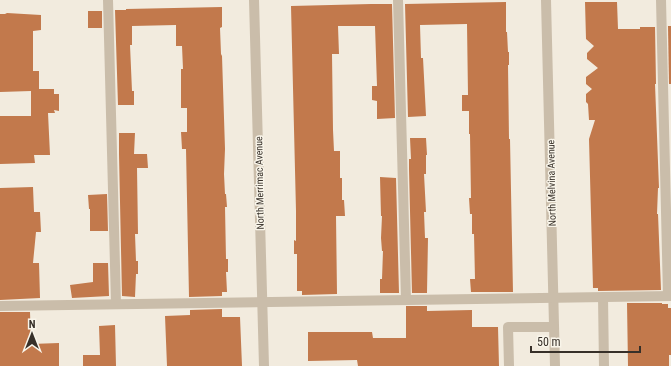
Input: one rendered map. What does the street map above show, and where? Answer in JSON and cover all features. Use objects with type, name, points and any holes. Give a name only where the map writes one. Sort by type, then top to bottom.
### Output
[{"type":"street","points":[[108,0],[116,304]]},
{"type":"street","name":"North Merrimac Avenue","points":[[254,0],[264,366]]},
{"type":"street","points":[[398,0],[406,300]]},
{"type":"street","name":"North Melvina Avenue","points":[[546,0],[555,366]]},
{"type":"street","points":[[0,306],[670,296],[661,0]]},
{"type":"street","points":[[603,297],[604,366]]},
{"type":"street","points":[[509,366],[508,327],[554,326]]},
{"type":"building","points":[[506,2],[506,32],[509,52],[509,139],[513,292],[471,292],[470,279],[475,279],[474,234],[472,234],[472,214],[470,214],[469,198],[471,198],[469,111],[462,111],[462,95],[468,95],[467,24],[420,25],[426,116],[408,117],[405,4]]},
{"type":"building","points":[[585,2],[617,2],[618,29],[655,27],[655,84],[659,188],[657,214],[661,290],[598,291],[598,288],[593,288],[589,139],[595,120],[589,120],[586,94],[592,89],[586,84],[586,77],[598,68],[587,59],[587,53],[594,46],[586,39]]},
{"type":"building","points":[[392,4],[395,118],[377,119],[377,101],[372,100],[372,86],[377,86],[375,26],[338,26],[339,54],[332,54],[333,130],[334,151],[340,151],[340,178],[342,178],[342,200],[344,200],[345,216],[336,216],[337,294],[302,295],[302,291],[297,291],[297,254],[294,254],[294,240],[296,241],[296,211],[291,6]]},
{"type":"building","points":[[222,7],[222,27],[220,28],[225,149],[224,174],[227,207],[225,207],[226,259],[228,259],[228,272],[226,272],[227,292],[222,292],[222,296],[189,297],[186,149],[182,149],[181,132],[187,132],[187,108],[181,108],[181,69],[183,69],[182,46],[176,46],[176,25],[132,26],[132,45],[130,45],[134,105],[118,105],[115,10]]},
{"type":"building","points":[[88,11],[102,11],[102,28],[88,28]]},
{"type":"building","points":[[0,14],[41,15],[41,30],[33,31],[33,71],[39,71],[39,89],[54,89],[54,94],[59,94],[59,111],[54,110],[55,113],[48,113],[50,155],[34,155],[35,163],[0,164],[0,116],[31,116],[31,91],[0,92]]},
{"type":"building","points":[[668,26],[671,26],[671,84],[669,84]]},
{"type":"building","points":[[119,133],[135,133],[134,154],[147,154],[148,168],[137,168],[138,234],[135,234],[138,274],[136,274],[135,297],[122,296]]},
{"type":"building","points":[[410,138],[426,138],[426,174],[424,174],[426,212],[424,212],[425,238],[428,238],[427,293],[412,293],[409,169],[409,159],[411,159]]},
{"type":"building","points":[[380,177],[396,178],[399,293],[380,293],[383,251],[381,238],[382,216]]},
{"type":"building","points":[[33,187],[34,212],[40,212],[41,232],[36,232],[33,263],[39,263],[40,298],[0,300],[0,188]]},
{"type":"building","points":[[107,194],[108,231],[90,231],[90,209],[88,195]]},
{"type":"building","points":[[93,263],[108,263],[109,296],[72,298],[70,285],[93,282]]},
{"type":"building","points":[[627,303],[662,303],[668,304],[668,308],[671,308],[671,355],[669,355],[669,366],[628,366]]},
{"type":"building","points":[[406,306],[427,306],[427,311],[472,310],[472,327],[498,327],[499,366],[358,366],[357,360],[308,361],[308,332],[372,332],[373,338],[406,338]]},
{"type":"building","points":[[222,309],[222,317],[240,317],[242,366],[167,366],[165,316],[190,315],[190,310]]},
{"type":"building","points":[[0,312],[30,312],[31,344],[59,343],[59,366],[0,366]]},
{"type":"building","points":[[115,325],[116,366],[83,366],[83,355],[100,355],[99,326]]}]
